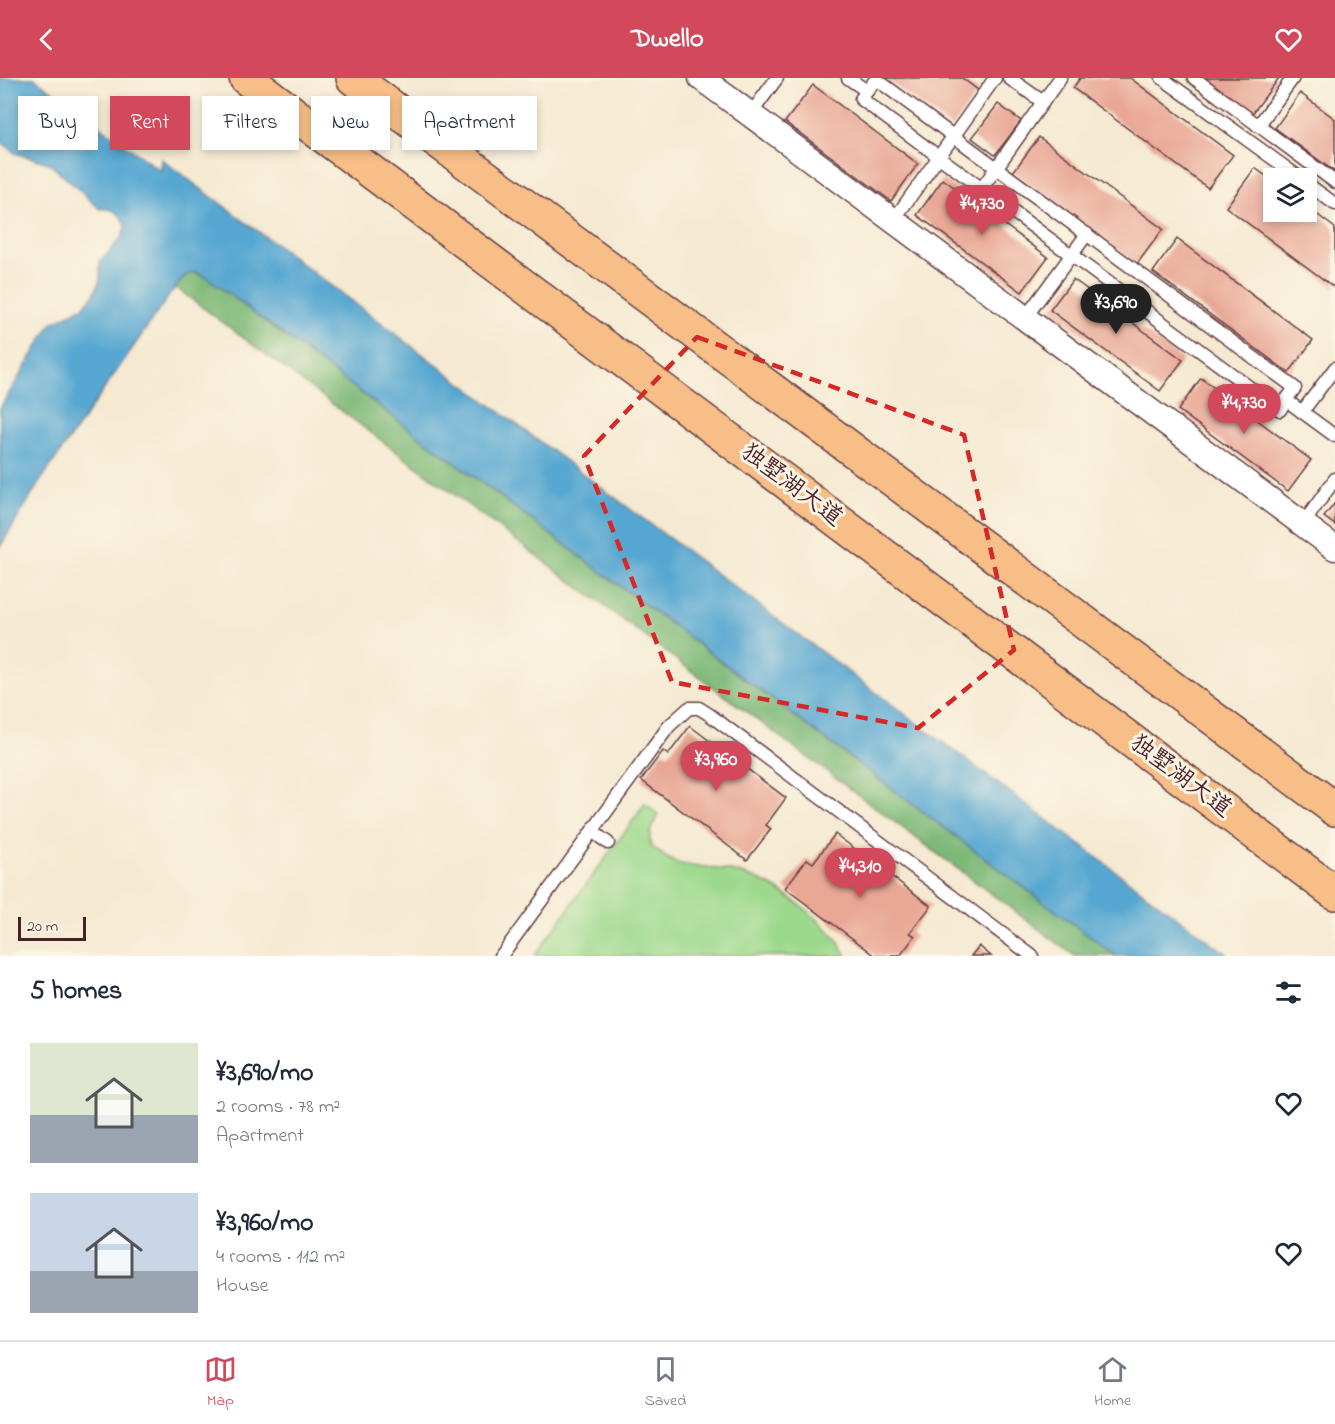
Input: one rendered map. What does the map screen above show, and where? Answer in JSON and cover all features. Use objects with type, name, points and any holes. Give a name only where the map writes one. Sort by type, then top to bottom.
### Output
[{"type":"main road","name":"独墅湖大道","points":[[246,78],[1335,894]]},
{"type":"main road","points":[[353,78],[1335,809]]},
{"type":"street","points":[[701,78],[1335,548]]},
{"type":"lane","points":[[750,115],[777,78]]},
{"type":"lane","points":[[848,78],[867,91]]},
{"type":"lane","points":[[893,221],[995,78]]},
{"type":"lane","points":[[1009,78],[1043,102]]},
{"type":"lane","points":[[982,188],[1060,78]]},
{"type":"lane","points":[[1162,78],[1286,168]]},
{"type":"lane","points":[[1194,78],[1335,182]]},
{"type":"lane","points":[[1258,126],[1293,78]]},
{"type":"lane","points":[[876,79],[954,137],[1295,388],[1280,410],[861,99],[876,79]]},
{"type":"lane","points":[[1317,191],[1335,204]]},
{"type":"lane","points":[[1025,318],[1086,234]]},
{"type":"lane","points":[[1302,412],[1335,368]]},
{"type":"lane","points":[[1286,400],[1335,436]]},
{"type":"lane","points":[[1303,524],[1335,479]]},
{"type":"lane","points":[[501,956],[669,726],[689,708],[699,708],[1032,956]]},
{"type":"lane","points":[[592,831],[608,843]]},
{"type":"highlighted area","points":[[697,337],[964,435],[1014,650],[918,728],[672,682],[584,456]]},
{"type":"green space","points":[[190,272],[206,277],[1116,956],[1075,956],[175,287]]},
{"type":"green space","points":[[645,804],[659,815],[651,830],[650,841],[651,846],[662,855],[681,864],[730,871],[769,885],[785,894],[814,917],[847,956],[534,956]]},
{"type":"water","points":[[0,78],[34,78],[59,96],[18,96],[18,150],[98,150],[98,125],[110,134],[110,150],[132,150],[161,171],[161,159],[1229,956],[1116,956],[206,277],[195,272],[186,275],[170,294],[41,480],[0,547],[0,408],[52,323],[82,308],[94,294],[100,279],[100,262],[122,237],[125,227],[122,218],[116,212],[100,209],[49,163],[15,153],[0,141]]},
{"type":"building","points":[[885,78],[962,78],[979,91],[952,128]]},
{"type":"building","points":[[1080,78],[1130,78],[1233,155],[1208,188],[1073,88]]},
{"type":"building","points":[[1203,78],[1279,78],[1252,114]]},
{"type":"building","points":[[813,85],[918,164],[891,201],[785,122]]},
{"type":"building","points":[[1300,93],[1335,119],[1335,172],[1275,128]]},
{"type":"building","points":[[998,104],[1021,121],[995,155],[972,138]]},
{"type":"building","points":[[1039,137],[1163,229],[1137,264],[1013,172]]},
{"type":"building","points":[[1255,168],[1263,174],[1263,222],[1317,222],[1317,214],[1335,228],[1335,288],[1226,207]]},
{"type":"building","points":[[943,179],[1048,257],[1022,292],[917,215]]},
{"type":"building","points":[[1177,239],[1313,340],[1289,373],[1153,272]]},
{"type":"building","points":[[1073,279],[1183,360],[1160,391],[1050,310]]},
{"type":"building","points":[[1201,378],[1311,460],[1288,491],[1178,410]]},
{"type":"building","points":[[1335,503],[1335,525],[1324,517]]},
{"type":"building","points":[[690,726],[786,798],[766,825],[771,829],[747,860],[641,780],[663,751],[668,755]]},
{"type":"building","points":[[835,834],[931,906],[910,933],[915,936],[900,956],[876,956],[785,888],[807,859],[813,863]]},
{"type":"building","points":[[979,946],[991,956],[971,956]]}]
